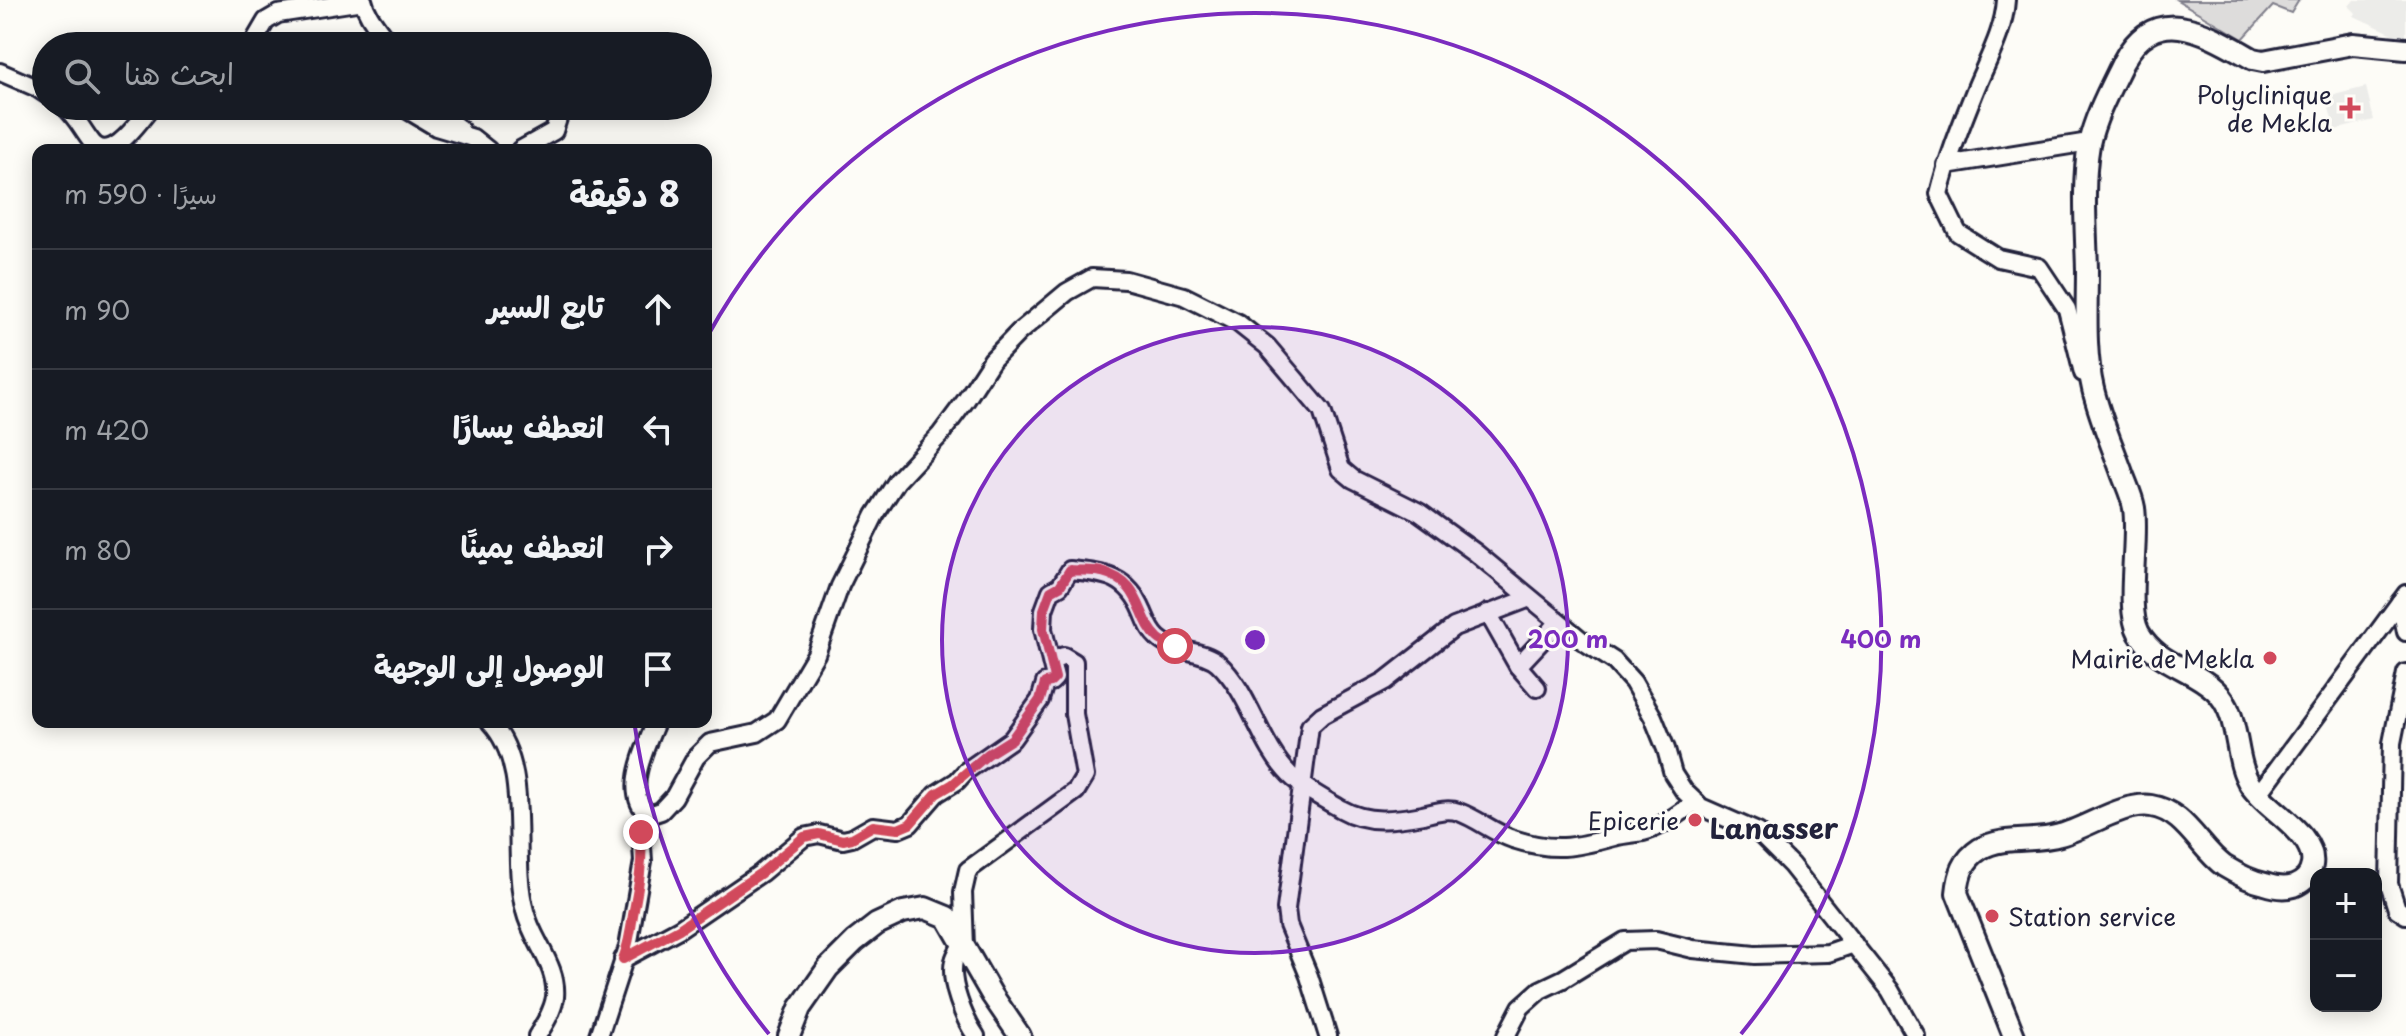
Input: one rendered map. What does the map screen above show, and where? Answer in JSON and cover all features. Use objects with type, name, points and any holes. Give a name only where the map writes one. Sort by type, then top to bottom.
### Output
[{"type":"main road","points":[[2014,1036],[1957,893],[1959,875],[1966,861],[1981,849],[2000,842],[2054,837],[2130,807],[2150,805],[2179,819],[2223,865],[2251,881],[2278,888],[2292,886],[2306,879],[2312,868],[2313,852],[2303,836],[2258,795],[2246,777],[2227,706],[2217,691],[2198,677],[2174,666],[2147,645],[2136,629],[2133,608],[2136,529],[2133,505],[2100,415],[2092,384],[2088,345],[2086,194],[2089,142],[2106,97],[2130,48],[2142,34],[2162,25],[2181,23],[2201,29],[2253,59],[2263,61],[2353,44],[2406,49]]},
{"type":"main road","points":[[789,1036],[800,1008],[828,968],[855,941],[877,924],[903,912],[925,908],[947,917],[992,995],[1020,1036]]},
{"type":"street","points":[[260,32],[266,21],[278,14],[363,0],[366,12],[381,32]]},
{"type":"street","points":[[2006,0],[2005,20],[1961,125],[1939,194],[1958,233],[1998,258],[2039,267],[2067,309],[2081,366],[2100,415]]},
{"type":"street","points":[[0,72],[32,86]]},
{"type":"street","points":[[78,120],[92,144]]},
{"type":"street","points":[[118,144],[140,120]]},
{"type":"street","points":[[424,120],[436,127],[473,138]]},
{"type":"street","points":[[449,120],[480,144]]},
{"type":"street","points":[[531,144],[554,131],[558,120]]},
{"type":"street","points":[[1946,165],[2089,142]]},
{"type":"street","points":[[599,1036],[628,947],[643,861],[641,832],[649,815],[661,811],[674,797],[696,757],[710,743],[757,733],[777,720],[816,654],[840,586],[875,515],[897,481],[940,435],[992,360],[1019,332],[1067,292],[1092,278],[1126,280],[1184,296],[1238,323],[1267,346],[1322,411],[1341,469],[1353,479],[1419,512],[1476,553],[1559,622],[1614,661],[1633,682],[1653,717],[1673,774],[1684,791],[1701,807],[1758,832],[1791,865],[1890,990],[1916,1036]]},
{"type":"street","points":[[623,959],[692,920],[761,873],[804,837],[819,834],[843,840],[873,826],[898,829],[910,824],[936,794],[1012,739],[1040,700],[1045,683],[1055,678],[1043,629],[1044,610],[1051,591],[1060,586],[1070,570],[1104,573],[1128,587],[1160,641],[1214,659],[1234,682],[1271,749],[1289,774],[1342,810],[1373,820],[1455,811],[1511,839],[1558,848],[1583,846],[1622,834],[1649,830],[1696,802]]},
{"type":"street","points":[[1328,1036],[1304,961],[1288,925],[1286,909],[1308,733],[1315,720],[1385,681],[1454,627],[1530,598]]},
{"type":"street","points":[[2258,795],[2403,598]]},
{"type":"street","points":[[2403,598],[2406,632]]},
{"type":"street","points":[[1488,613],[1518,666],[1537,688]]},
{"type":"street","points":[[1518,666],[1559,622]]},
{"type":"street","points":[[976,1036],[966,1022],[954,978],[954,961],[964,945],[963,892],[968,870],[1076,791],[1085,776],[1074,714],[1074,662],[1064,656],[1052,661]]},
{"type":"street","points":[[2406,673],[2392,743],[2389,884],[2397,909],[2406,915]]},
{"type":"street","points":[[496,728],[501,734],[512,765],[525,912],[551,969],[555,998],[548,1019],[537,1036]]},
{"type":"street","points":[[649,815],[640,808],[635,794],[638,772],[654,728]]},
{"type":"street","points":[[1506,1036],[1521,1007],[1540,990],[1625,941],[1656,940],[1693,949],[1755,955],[1828,953],[1854,944]]},
{"type":"shaded area","points":[[2177,0],[2299,0],[2291,13],[2273,6],[2243,39]]},
{"type":"shaded area","points":[[2354,0],[2406,0],[2406,40],[2354,16],[2356,13],[2349,6]]},
{"type":"shaded area","name":"Polyclinique de Mekla","points":[[2366,87],[2374,120],[2335,130],[2326,97]]},
{"type":"place","name":"Polyclinique de Mekla","points":[[2350,108]]},
{"type":"place","name":"Mairie de Mekla","points":[[2270,658]]},
{"type":"place","name":"Epicerie","points":[[1695,820]]},
{"type":"place","name":"Station service","points":[[1992,916]]},
{"type":"district","name":"Lanasser","points":[[1774,827]]},
{"type":"route","points":[[641,832],[643,861],[628,947],[623,959],[679,929],[761,873],[804,837],[819,834],[843,840],[873,826],[898,829],[910,824],[936,794],[1012,739],[1040,700],[1045,683],[1055,678],[1043,629],[1044,610],[1051,591],[1060,586],[1070,570],[1104,573],[1128,587],[1137,598],[1153,633],[1160,641],[1175,646]]}]
